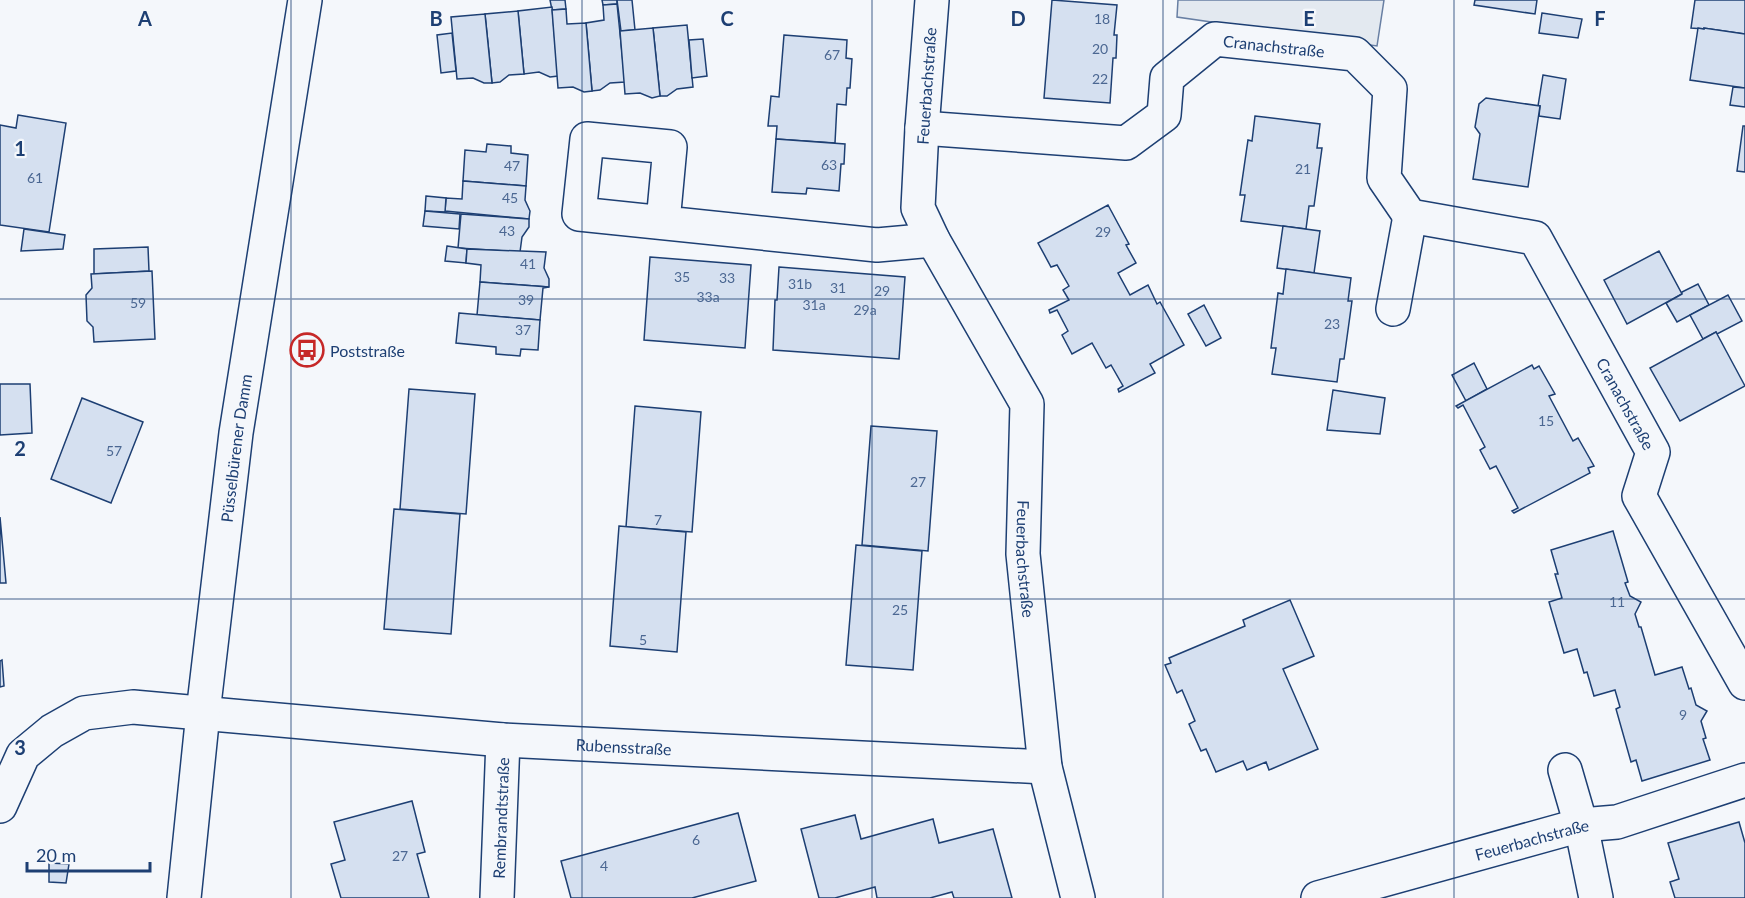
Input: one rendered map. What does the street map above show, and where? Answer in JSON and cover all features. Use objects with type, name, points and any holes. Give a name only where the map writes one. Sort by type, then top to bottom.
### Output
[{"type":"street","name":"Püsselbürener Damm","points":[[184,898],[236,433],[305,0]]},
{"type":"street","name":"Feuerbachstraße","points":[[932,0],[918,208],[933,240],[1027,404],[1023,554],[1045,767],[1078,898]]},
{"type":"street","name":"Cranachstraße","points":[[922,128],[1126,142],[1164,115],[1167,78],[1215,39],[1355,54],[1390,89],[1384,178],[1410,216],[1535,238],[1653,452],[1639,496],[1745,682]]},
{"type":"street","points":[[1393,309],[1410,216]]},
{"type":"street","points":[[663,222],[877,245],[933,240]]},
{"type":"street","points":[[0,806],[23,755],[52,731],[84,713],[133,707],[203,713]]},
{"type":"street","name":"Rubensstraße","points":[[203,713],[503,740],[1045,767]]},
{"type":"street","name":"Rembrandtstraße","points":[[497,898],[503,740]]},
{"type":"street","points":[[1565,770],[1581,825],[1596,898]]},
{"type":"street","name":"Feuerbachstraße","points":[[1318,898],[1581,825],[1617,822],[1745,780]]},
{"type":"shaded area","points":[[1178,0],[1384,0],[1377,46],[1177,17]]},
{"type":"building","points":[[550,0],[565,0],[566,9],[552,10]]},
{"type":"building","points":[[602,0],[617,0],[617,4],[603,5]]},
{"type":"building","points":[[617,0],[632,0],[635,30],[621,31]]},
{"type":"building","points":[[1052,0],[1117,5],[1114,35],[1117,35],[1116,58],[1113,58],[1110,103],[1044,98]]},
{"type":"building","points":[[1475,0],[1537,0],[1535,14],[1474,5]]},
{"type":"building","points":[[1695,0],[1745,0],[1745,34],[1691,28]]},
{"type":"building","points":[[617,4],[625,82],[610,83],[600,90],[592,91],[586,23],[604,20],[603,5]]},
{"type":"building","points":[[552,7],[558,76],[550,77],[539,72],[524,74],[518,11]]},
{"type":"building","points":[[566,9],[567,24],[586,23],[592,91],[584,92],[573,87],[558,88],[552,10]]},
{"type":"building","points":[[518,11],[524,74],[509,75],[500,82],[492,83],[485,14]]},
{"type":"building","points":[[1542,13],[1582,19],[1578,38],[1539,33]]},
{"type":"building","points":[[485,14],[492,83],[484,83],[473,78],[457,79],[451,17]]},
{"type":"building","points":[[687,25],[693,87],[677,89],[667,96],[660,96],[653,28]]},
{"type":"building","points":[[653,28],[660,96],[652,98],[640,93],[625,94],[620,31]]},
{"type":"building","points":[[1698,28],[1745,34],[1745,88],[1690,80]]},
{"type":"building","points":[[452,33],[456,71],[441,73],[437,35]]},
{"type":"building","points":[[784,35],[847,40],[846,58],[852,59],[850,88],[847,88],[846,105],[837,104],[835,143],[776,139],[777,126],[768,126],[771,96],[779,97]]},
{"type":"building","points":[[703,39],[707,76],[692,78],[689,40]]},
{"type":"building","points":[[1543,75],[1566,79],[1560,119],[1539,116],[1540,106],[1538,106]]},
{"type":"building","points":[[1733,87],[1745,88],[1745,107],[1730,105]]},
{"type":"building","points":[[1486,98],[1540,106],[1528,187],[1473,179],[1480,134],[1475,127],[1479,104]]},
{"type":"building","points":[[18,115],[66,123],[49,232],[0,225],[0,125],[16,128]]},
{"type":"building","points":[[1255,116],[1320,124],[1317,148],[1322,148],[1314,206],[1309,206],[1306,229],[1241,221],[1245,195],[1240,195],[1248,140],[1252,141]]},
{"type":"building","points":[[1743,126],[1745,126],[1745,172],[1737,171]]},
{"type":"building","points":[[776,139],[845,144],[839,191],[807,188],[806,194],[772,192]]},
{"type":"building","points":[[487,144],[511,146],[511,153],[528,155],[526,186],[463,181],[465,150],[486,152]]},
{"type":"building","points":[[463,181],[526,186],[525,200],[530,211],[529,219],[445,211],[446,198],[462,199]]},
{"type":"building","points":[[426,196],[446,198],[445,212],[425,211]]},
{"type":"building","points":[[1108,205],[1129,244],[1126,245],[1136,263],[1118,273],[1130,295],[1148,285],[1157,304],[1160,302],[1184,345],[1150,364],[1155,373],[1119,392],[1118,389],[1123,386],[1111,365],[1106,368],[1092,343],[1072,354],[1062,335],[1068,331],[1057,310],[1050,313],[1049,310],[1069,300],[1063,290],[1069,286],[1057,265],[1051,267],[1038,243]]},
{"type":"building","points":[[425,211],[460,214],[459,229],[423,226]]},
{"type":"building","points":[[461,214],[529,219],[529,227],[522,237],[520,252],[458,248]]},
{"type":"building","points":[[1283,226],[1320,231],[1314,273],[1277,268]]},
{"type":"building","points":[[24,229],[65,235],[63,249],[21,251]]},
{"type":"building","points":[[447,246],[467,249],[466,263],[445,261]]},
{"type":"building","points":[[148,247],[149,271],[94,274],[94,249]]},
{"type":"building","points":[[467,249],[546,252],[544,268],[549,279],[549,287],[480,282],[481,265],[466,263]]},
{"type":"building","points":[[1659,251],[1682,294],[1627,324],[1604,280]]},
{"type":"building","points":[[650,257],[751,265],[745,348],[644,340]]},
{"type":"building","points":[[779,267],[905,277],[899,359],[773,350]]},
{"type":"building","points":[[1286,269],[1351,278],[1348,301],[1352,301],[1344,359],[1340,359],[1337,382],[1272,374],[1276,348],[1271,348],[1278,293],[1283,294]]},
{"type":"building","points":[[152,271],[155,339],[94,342],[93,327],[87,321],[86,295],[92,288],[91,274]]},
{"type":"building","points":[[480,282],[549,287],[543,288],[540,320],[477,315]]},
{"type":"building","points":[[1698,284],[1709,305],[1677,322],[1666,303]]},
{"type":"building","points":[[1728,295],[1742,321],[1703,339],[1690,315]]},
{"type":"building","points":[[1204,305],[1221,338],[1206,346],[1188,314]]},
{"type":"building","points":[[459,313],[540,320],[538,350],[521,349],[520,356],[496,354],[496,347],[456,343]]},
{"type":"building","points":[[1716,332],[1745,386],[1680,421],[1650,368]]},
{"type":"building","points":[[1474,363],[1487,389],[1466,401],[1452,375]]},
{"type":"building","points":[[1532,365],[1534,369],[1539,366],[1555,394],[1549,396],[1573,441],[1578,438],[1594,466],[1588,468],[1590,473],[1514,513],[1512,511],[1518,508],[1496,466],[1490,469],[1480,450],[1485,447],[1463,405],[1458,408],[1456,406]]},
{"type":"building","points":[[0,384],[30,384],[32,433],[0,435]]},
{"type":"building","points":[[409,389],[475,394],[466,514],[400,509]]},
{"type":"building","points":[[1333,390],[1385,398],[1380,434],[1327,430]]},
{"type":"building","points":[[82,398],[143,422],[111,503],[51,479]]},
{"type":"building","points":[[635,406],[701,412],[692,532],[626,527]]},
{"type":"building","points":[[871,426],[937,431],[928,551],[862,545]]},
{"type":"building","points":[[394,509],[460,514],[451,634],[384,629]]},
{"type":"building","points":[[0,517],[6,583],[0,583]]},
{"type":"building","points":[[619,526],[686,532],[677,652],[610,646]]},
{"type":"building","points":[[1613,531],[1630,596],[1641,602],[1635,614],[1655,675],[1682,667],[1696,705],[1707,711],[1701,721],[1706,738],[1703,739],[1710,760],[1642,781],[1636,760],[1631,762],[1616,709],[1620,707],[1615,690],[1594,696],[1577,649],[1564,653],[1549,602],[1562,598],[1551,550]]},
{"type":"building","points":[[856,545],[922,551],[913,670],[846,665]]},
{"type":"building","points":[[1290,600],[1314,656],[1283,669],[1318,749],[1269,770],[1266,762],[1247,770],[1243,761],[1216,772],[1206,749],[1201,751],[1189,724],[1195,721],[1182,690],[1177,693],[1165,665],[1171,663],[1169,658],[1245,626],[1243,620]]},
{"type":"building","points":[[2,660],[4,686],[0,687],[0,661]]},
{"type":"building","points":[[412,801],[425,852],[417,854],[429,898],[341,898],[331,864],[345,860],[334,822]]},
{"type":"building","points":[[738,813],[756,881],[692,898],[571,898],[561,861]]},
{"type":"building","points":[[855,815],[861,839],[933,819],[939,843],[993,829],[1012,898],[954,898],[952,892],[930,898],[877,898],[875,887],[835,898],[819,898],[801,829]]},
{"type":"building","points":[[1739,822],[1745,843],[1745,898],[1675,898],[1670,882],[1679,879],[1668,843]]},
{"type":"building","points":[[49,863],[69,864],[66,883],[49,882]]},
{"type":"place","name":"Poststraße","points":[[307,350]]}]
